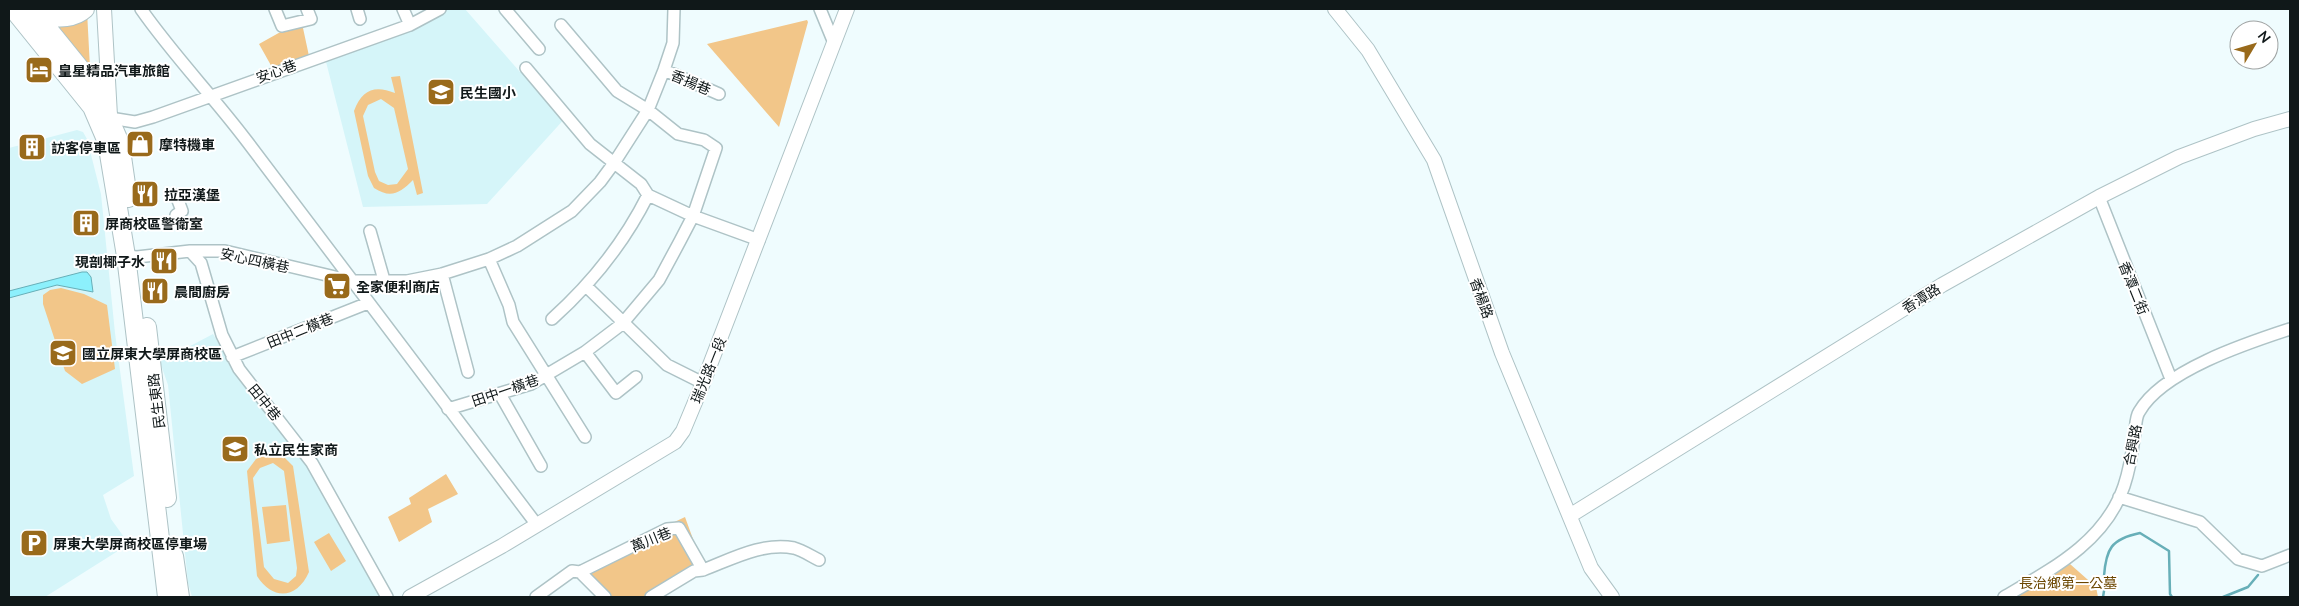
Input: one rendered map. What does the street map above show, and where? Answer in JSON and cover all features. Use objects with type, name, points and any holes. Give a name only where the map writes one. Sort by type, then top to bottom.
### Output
[{"type":"main road","points":[[13,9],[92,107],[107,142]]},
{"type":"main road","points":[[35,12],[61,18],[74,16],[85,9]]},
{"type":"main road","points":[[35,12],[96,88],[110,118]]},
{"type":"main road","name":"民生東路","points":[[110,118],[120,143],[167,597]]},
{"type":"main road","name":"民生東路","points":[[107,142],[131,257],[155,388],[180,597]]},
{"type":"street","name":"民生東路","points":[[104,9],[110,118],[107,142]]},
{"type":"street","points":[[141,9],[169,48],[211,95],[536,525]]},
{"type":"street","points":[[275,9],[282,26],[310,19],[307,9]]},
{"type":"street","points":[[403,9],[410,25]]},
{"type":"street","name":"安心巷","points":[[110,118],[135,122],[410,25],[438,9]]},
{"type":"street","points":[[506,9],[539,49]]},
{"type":"street","name":"香揚巷","points":[[648,110],[673,42],[674,9]]},
{"type":"street","points":[[820,9],[834,43]]},
{"type":"street","name":"瑞光路一段","points":[[410,597],[675,442],[683,431],[760,240],[847,9]]},
{"type":"street","name":"香楊路","points":[[1335,9],[1368,50],[1434,160],[1502,354],[1571,515],[1591,568],[1612,597]]},
{"type":"street","points":[[561,25],[617,91],[648,110]]},
{"type":"street","points":[[526,68],[590,144],[641,184],[648,195],[693,216],[760,240]]},
{"type":"street","name":"香揚巷","points":[[664,70],[719,94]]},
{"type":"street","name":"田中一橫巷","points":[[448,409],[530,384],[585,352],[622,324],[659,280],[693,216],[716,148],[704,140],[678,134],[648,110]]},
{"type":"street","name":"安心四橫巷","points":[[131,257],[190,250],[225,251],[352,281],[407,281],[442,274],[490,259],[517,246],[572,211],[600,182],[648,110]]},
{"type":"street","name":"香潭路","points":[[1571,515],[1942,285],[2098,197],[2179,157],[2254,129],[2290,119]]},
{"type":"street","points":[[176,195],[182,211],[176,215]]},
{"type":"street","points":[[552,319],[586,287],[633,224],[648,195]]},
{"type":"street","name":"香潭二街","points":[[2098,197],[2171,378]]},
{"type":"street","points":[[370,232],[384,280]]},
{"type":"street","name":"田中巷","points":[[190,250],[201,263],[222,335],[238,369],[312,463],[387,597]]},
{"type":"street","points":[[490,259],[509,306],[513,322],[585,437]]},
{"type":"street","points":[[442,274],[468,372]]},
{"type":"street","points":[[586,287],[622,324],[667,365],[703,383]]},
{"type":"street","name":"田中二橫巷","points":[[232,358],[368,303]]},
{"type":"street","name":"合興路","points":[[2004,597],[2088,543],[2107,521],[2119,496],[2130,458],[2138,412],[2171,378],[2249,343],[2290,329]]},
{"type":"street","points":[[585,352],[616,393],[636,377]]},
{"type":"street","points":[[500,394],[541,466]]},
{"type":"street","points":[[2119,496],[2200,522],[2238,559],[2262,566],[2290,555]]},
{"type":"street","name":"萬川巷","points":[[576,571],[667,529],[678,528],[703,570]]},
{"type":"street","points":[[651,597],[694,571],[703,570],[741,554],[768,548],[794,548],[819,560]]},
{"type":"street","points":[[536,597],[550,593],[576,571],[605,597]]},
{"type":"shaded area","name":"民生國小","points":[[440,9],[465,9],[520,72],[526,68],[567,116],[487,204],[363,207],[324,54]]},
{"type":"shaded area","name":"國立屏東大學屏商校區","points":[[77,130],[83,132],[87,139],[101,194],[115,333],[134,476],[103,495],[111,519],[129,544],[45,597],[9,597],[9,148]]},
{"type":"shaded area","name":"私立民生家商","points":[[213,334],[238,376],[308,466],[382,597],[192,597],[188,583],[168,385],[160,362]]},
{"type":"green space","points":[[87,11],[90,68],[57,26]]},
{"type":"green space","points":[[807,20],[808,22],[779,127],[707,44]]},
{"type":"green space","points":[[307,24],[303,28],[309,56],[273,69],[259,44],[284,30]]},
{"type":"green space","points":[[400,76],[423,193],[417,195],[413,180],[404,188],[390,194],[374,188],[368,176],[354,111],[361,98],[370,91],[381,89],[395,93],[391,77]],"holes":[[[381,99],[394,108],[408,169],[397,184],[388,185],[379,181],[375,172],[363,116],[368,105]]]},
{"type":"green space","points":[[61,288],[84,294],[107,305],[115,369],[82,384],[65,371],[43,304],[43,295],[50,290]]},
{"type":"green space","points":[[275,452],[284,457],[293,466],[309,572],[298,588],[284,594],[270,590],[257,576],[247,471],[256,459]],"holes":[[[273,463],[284,471],[297,568],[296,576],[288,583],[274,579],[264,567],[253,478],[260,468]]]},
{"type":"green space","points":[[446,474],[458,494],[428,509],[432,522],[399,542],[388,517],[411,504],[409,498]]},
{"type":"green space","points":[[286,505],[290,541],[267,544],[262,507]]},
{"type":"green space","points":[[685,517],[705,572],[650,597],[599,597],[584,565]]},
{"type":"green space","points":[[329,533],[346,561],[331,571],[314,542]]},
{"type":"green space","name":"長治鄉第一公墓","points":[[2070,564],[2096,587],[2098,597],[2014,597]]},
{"type":"water","points":[[87,272],[91,277],[93,292],[57,285],[9,298],[9,291]]},
{"type":"waterway","points":[[2104,576],[2106,559],[2116,542],[2122,538],[2140,533],[2169,551],[2170,594],[2172,597]]},
{"type":"waterway","points":[[2223,597],[2248,587],[2258,575]]},
{"type":"waterway","points":[[2103,597],[2104,591]]},
{"type":"place","name":"皇星精品汽車旅館","points":[[39,70]]},
{"type":"place","name":"民生國小","points":[[441,92]]},
{"type":"place","name":"摩特機車","points":[[140,144]]},
{"type":"place","name":"訪客停車區","points":[[32,147]]},
{"type":"place","name":"拉亞漢堡","points":[[145,194]]},
{"type":"place","name":"屏商校區警衛室","points":[[86,223]]},
{"type":"place","name":"現剖椰子水","points":[[164,261]]},
{"type":"place","name":"全家便利商店","points":[[337,286]]},
{"type":"place","name":"晨間廚房","points":[[155,291]]},
{"type":"place","name":"國立屏東大學屏商校區","points":[[63,353]]},
{"type":"place","name":"私立民生家商","points":[[235,449]]},
{"type":"place","name":"屏東大學屏商校區停車場","points":[[34,543]]}]
